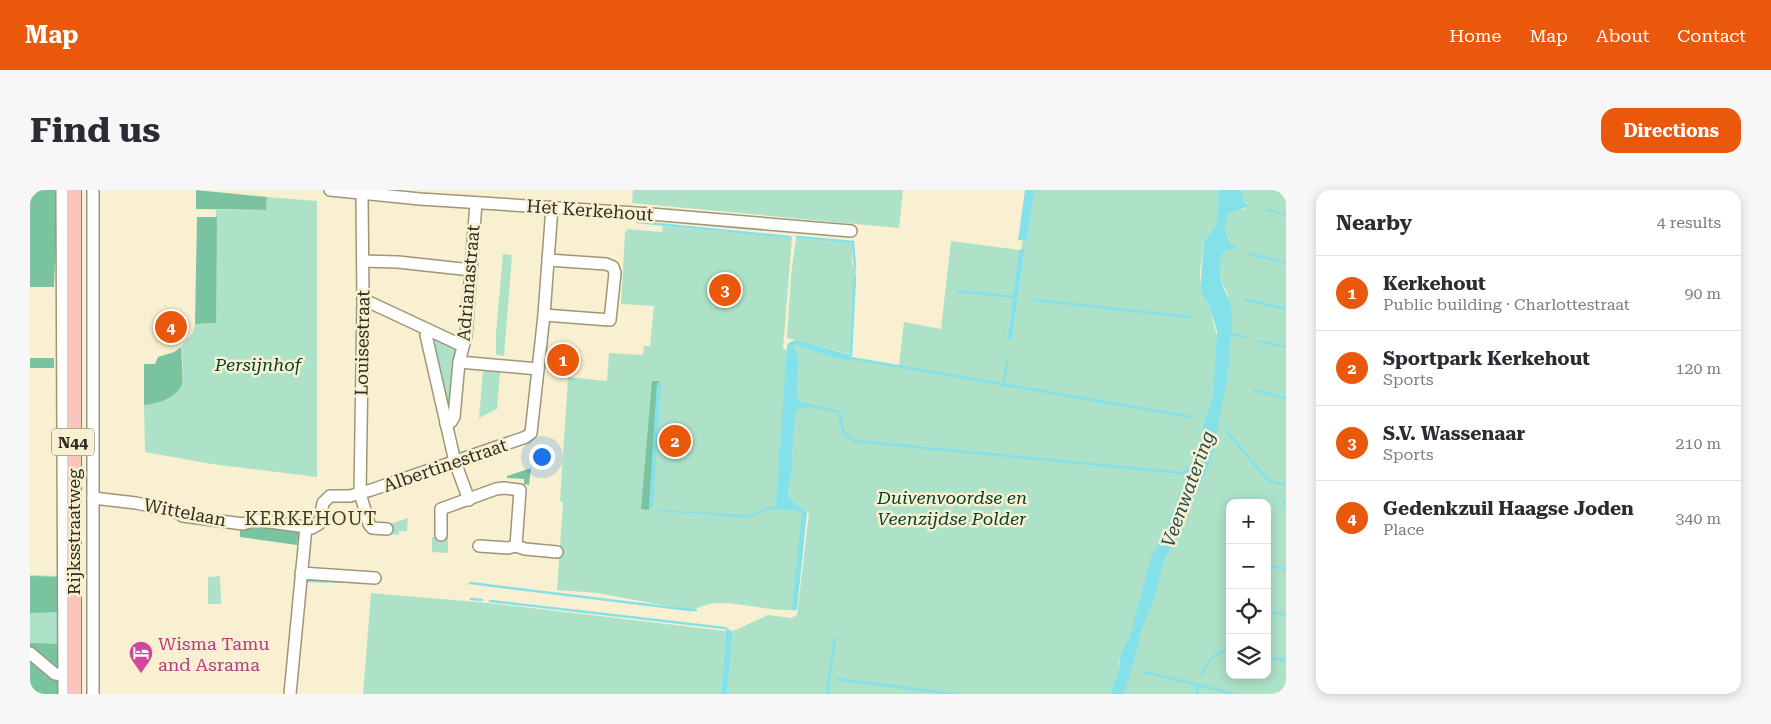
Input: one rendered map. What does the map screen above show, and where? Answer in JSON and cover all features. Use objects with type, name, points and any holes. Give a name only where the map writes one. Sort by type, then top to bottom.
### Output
[{"type":"main road","name":"Rijksstraatweg","points":[[74,190],[74,694]]},
{"type":"main road","name":"Rijksstraatweg","points":[[81,190],[81,694]]},
{"type":"street","points":[[62,190],[64,694]]},
{"type":"street","name":"Rijksstraatweg","points":[[93,190],[93,694]]},
{"type":"street","name":"Het Kerkehout","points":[[330,190],[850,231]]},
{"type":"street","name":"Louisestraat","points":[[362,194],[364,302],[360,493],[369,524],[372,528],[387,529]]},
{"type":"street","name":"Adrianastraat","points":[[446,424],[451,422],[454,417],[459,362],[466,336],[476,203]]},
{"type":"street","points":[[459,362],[538,369],[552,207]]},
{"type":"street","points":[[544,315],[610,320],[615,273],[613,267],[606,264],[548,260]]},
{"type":"street","points":[[363,261],[398,262],[471,270]]},
{"type":"street","points":[[364,302],[371,303],[463,346]]},
{"type":"street","points":[[428,330],[426,335],[455,462],[469,500]]},
{"type":"street","name":"Albertinestraat","points":[[306,527],[312,528],[319,524],[323,503],[330,496],[350,496],[526,438],[532,430],[538,369]]},
{"type":"street","points":[[441,535],[441,509],[496,489],[520,490],[516,546]]},
{"type":"street","name":"Wittelaan","points":[[93,498],[136,503],[175,512],[183,516],[242,524],[255,520],[306,527]]},
{"type":"street","points":[[290,694],[306,527]]},
{"type":"street","points":[[479,546],[508,548],[516,546],[525,549],[557,552]]},
{"type":"street","points":[[301,573],[375,578]]},
{"type":"street","points":[[30,653],[55,674],[64,675]]},
{"type":"green space","points":[[30,190],[58,190],[54,287],[30,287]]},
{"type":"green space","points":[[196,190],[267,197],[266,210],[196,209]]},
{"type":"green space","points":[[633,190],[903,190],[899,228],[632,203]]},
{"type":"green space","name":"Duivenvoordse en Veenzijdse Polder","points":[[1035,190],[1219,190],[1217,223],[1204,242],[1200,271],[1200,288],[1208,303],[1217,336],[1213,396],[1206,420],[1214,421],[1232,322],[1227,292],[1220,279],[1220,262],[1224,252],[1230,249],[1237,249],[1226,231],[1227,216],[1231,212],[1244,209],[1249,205],[1243,200],[1241,190],[1286,190],[1286,694],[1119,694],[1130,659],[1119,661],[1118,672],[1110,694],[727,694],[733,631],[768,615],[791,618],[797,615],[809,513],[794,502],[788,493],[793,465],[792,456],[796,412],[800,409],[811,407],[812,404],[801,402],[797,398],[799,360],[794,346],[796,344],[828,355],[829,353],[899,366],[904,322],[941,329],[951,241],[1019,250],[1007,339],[1012,340],[1025,249],[1021,249],[1023,241],[1027,241]]},
{"type":"green space","name":"Persijnhof","points":[[267,197],[317,201],[317,477],[212,464],[145,452],[144,405],[162,401],[178,391],[183,380],[181,347],[193,332],[195,324],[216,323],[216,210],[266,210]]},
{"type":"green space","points":[[197,217],[217,217],[216,323],[195,324]]},
{"type":"green space","points":[[663,226],[792,238],[783,348],[793,355],[783,500],[803,509],[794,610],[719,603],[689,610],[597,593],[557,590],[563,503],[560,501],[568,377],[607,381],[609,353],[643,355],[644,346],[650,346],[654,306],[621,304],[625,232],[628,229],[662,232]]},
{"type":"green space","points":[[796,238],[850,243],[853,245],[852,265],[856,268],[850,354],[787,338],[791,276]]},
{"type":"green space","points":[[503,254],[512,255],[504,356],[496,355],[496,333]]},
{"type":"green space","points":[[435,340],[455,350],[450,410],[444,409],[433,342]]},
{"type":"green space","points":[[181,347],[183,377],[179,389],[171,397],[144,405],[144,364],[155,364],[158,357],[174,352]]},
{"type":"green space","points":[[30,358],[54,358],[54,368],[30,368]]},
{"type":"green space","points":[[483,371],[500,372],[497,409],[479,418]]},
{"type":"green space","points":[[652,381],[660,381],[657,385],[649,510],[641,509]]},
{"type":"green space","points":[[531,468],[529,485],[524,484],[524,479],[507,478],[507,476]]},
{"type":"green space","points":[[408,518],[407,531],[399,531],[399,535],[387,534],[386,525]]},
{"type":"green space","points":[[251,525],[299,530],[297,545],[240,537],[240,529]]},
{"type":"green space","points":[[432,537],[448,537],[448,553],[432,552]]},
{"type":"green space","points":[[30,575],[59,576],[62,694],[30,694]]},
{"type":"green space","points":[[30,576],[58,577],[59,612],[30,613]]},
{"type":"green space","points":[[220,576],[221,604],[208,604],[208,577]]},
{"type":"green space","points":[[371,593],[488,603],[726,631],[721,694],[363,694]]},
{"type":"green space","points":[[30,643],[60,644],[61,694],[30,694]]},
{"type":"water","points":[[1025,190],[1035,190],[1027,241],[1018,240]]},
{"type":"water","name":"Veenwatering","points":[[1219,190],[1241,190],[1243,200],[1249,206],[1228,214],[1225,224],[1228,238],[1238,249],[1230,249],[1224,252],[1220,262],[1220,279],[1231,305],[1232,322],[1227,380],[1213,452],[1208,468],[1184,522],[1164,560],[1155,596],[1140,634],[1124,694],[1110,694],[1118,672],[1121,654],[1130,637],[1151,557],[1165,531],[1183,485],[1184,477],[1181,473],[1189,467],[1198,452],[1204,423],[1213,396],[1217,331],[1208,303],[1200,288],[1204,242],[1217,223]]},
{"type":"water","points":[[1025,248],[1012,340],[1007,339],[1019,250]]},
{"type":"water","points":[[796,340],[851,355],[850,360],[836,358],[796,345],[794,346],[799,359],[797,398],[801,402],[812,404],[811,407],[800,409],[796,412],[792,456],[793,465],[788,493],[789,497],[807,513],[797,609],[794,611],[792,609],[802,511],[772,509],[746,518],[658,512],[660,510],[749,515],[776,505],[787,345]]},
{"type":"water","points":[[661,384],[653,507],[649,508],[657,385]]},
{"type":"water","points":[[726,631],[733,631],[727,694],[721,694]]},
{"type":"waterway","points":[[1268,210],[1286,215]]},
{"type":"waterway","points":[[637,222],[790,237]]},
{"type":"waterway","points":[[797,237],[853,242],[855,267]]},
{"type":"waterway","points":[[1250,254],[1286,263]]},
{"type":"waterway","points":[[851,355],[855,276]]},
{"type":"waterway","points":[[957,291],[1013,297]]},
{"type":"waterway","points":[[1244,299],[1286,309]]},
{"type":"waterway","points":[[1035,300],[1190,317]]},
{"type":"waterway","points":[[1230,334],[1245,337]]},
{"type":"waterway","points":[[1258,341],[1286,347]]},
{"type":"waterway","points":[[851,358],[1191,417]]},
{"type":"waterway","points":[[1004,384],[1007,362]]},
{"type":"waterway","points":[[1254,390],[1286,398]]},
{"type":"waterway","name":"Veenwatering","points":[[812,406],[839,412],[845,433],[855,441],[1181,473]]},
{"type":"waterway","name":"Veenwatering","points":[[1226,431],[1269,481],[1286,485]]},
{"type":"waterway","points":[[1282,499],[1286,506]]},
{"type":"waterway","points":[[1271,566],[1286,570]]},
{"type":"waterway","points":[[306,581],[356,582]]},
{"type":"waterway","points":[[470,583],[696,610]]},
{"type":"waterway","points":[[471,599],[482,600]]},
{"type":"waterway","points":[[490,601],[725,628],[729,631]]},
{"type":"waterway","points":[[1271,612],[1286,615]]},
{"type":"waterway","points":[[1202,674],[1212,658],[1228,649],[1229,634]]},
{"type":"waterway","points":[[827,694],[835,638]]},
{"type":"waterway","points":[[1271,658],[1286,661]]},
{"type":"waterway","points":[[1145,672],[1198,685],[1197,694]]},
{"type":"waterway","points":[[836,679],[954,694]]},
{"type":"waterway","points":[[1198,685],[1235,694]]},
{"type":"place","name":"S.V. Wassenaar","points":[[725,290]]},
{"type":"place","name":"Gedenkzuil Haagse Joden","points":[[171,327]]},
{"type":"place","name":"Kerkehout","points":[[563,360]]},
{"type":"place","name":"Sportpark Kerkehout","points":[[675,441]]},
{"type":"place","name":"Wisma Tamu and Asrama","points":[[141,674]]},
{"type":"district","name":"KERKEHOUT","points":[[311,518]]}]
